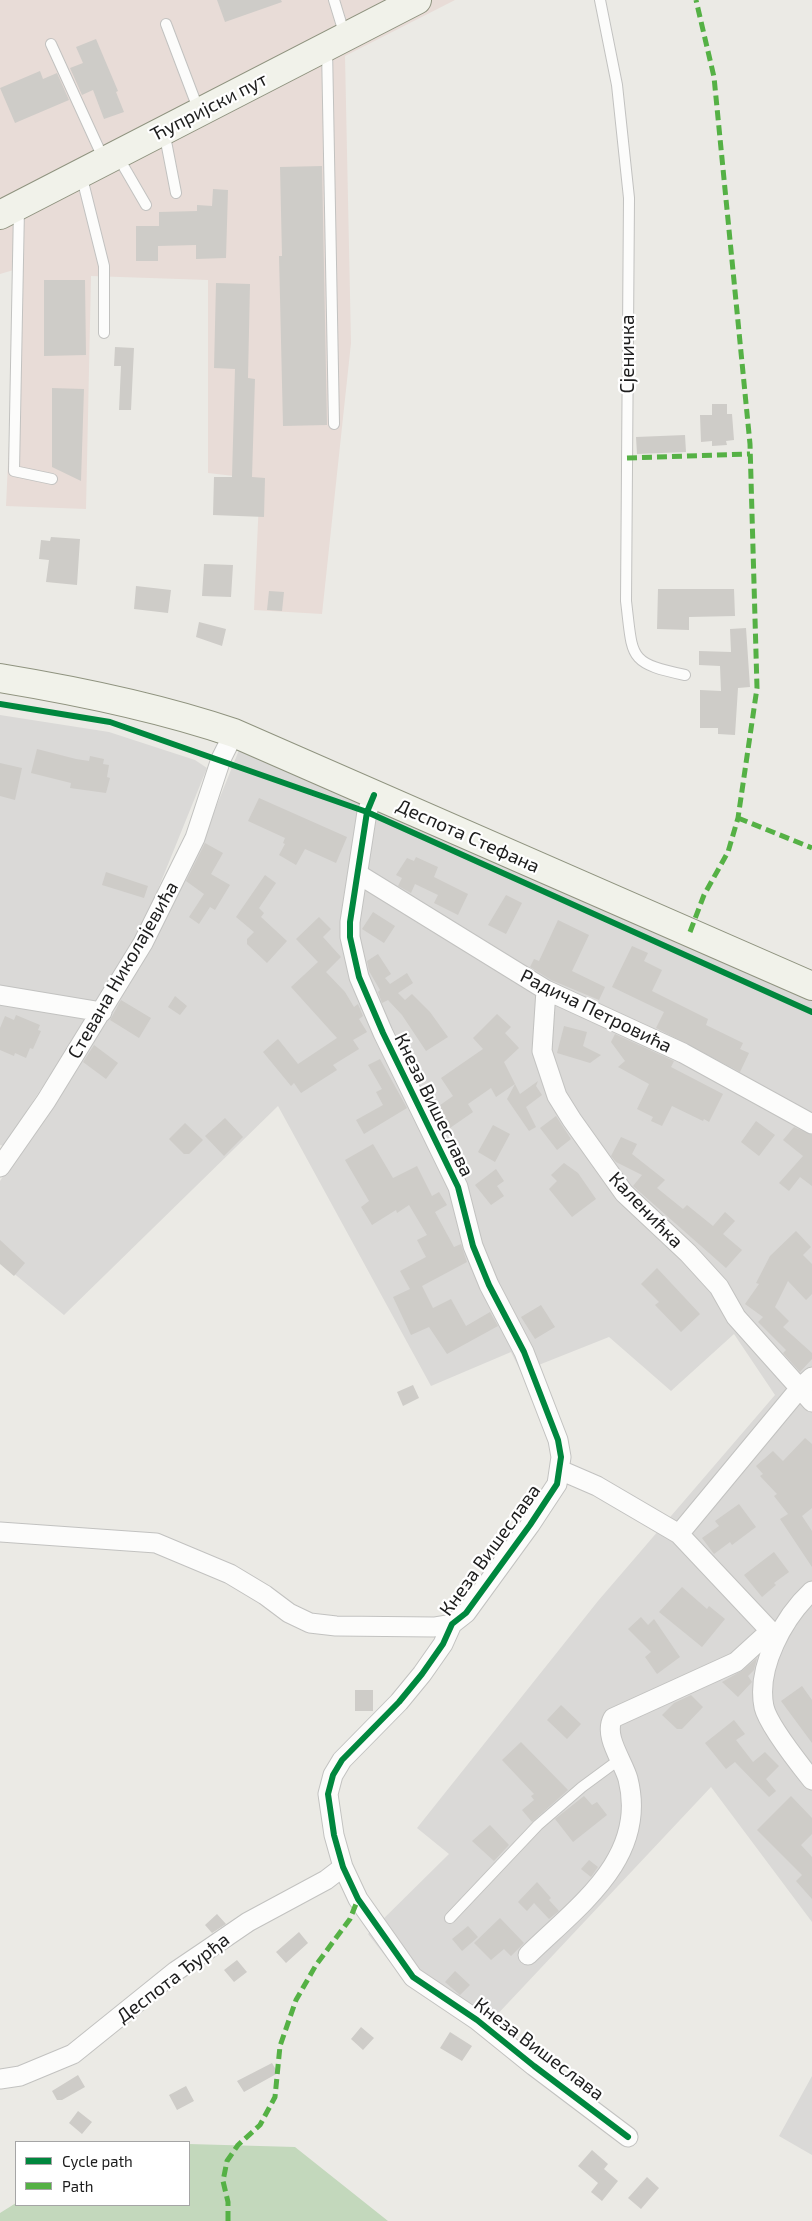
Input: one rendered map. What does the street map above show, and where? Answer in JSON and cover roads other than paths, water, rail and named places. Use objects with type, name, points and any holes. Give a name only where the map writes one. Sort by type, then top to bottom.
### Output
[{"type":"main road","name":"Ћупријски пут","points":[[10,210],[417,0]]},
{"type":"main road","name":"Деспота Стефана","points":[[0,678],[144,706],[194,719],[234,733],[812,986]]},
{"type":"street","name":"Стевана Николајевића","points":[[0,1167],[46,1102],[143,943],[195,838],[222,759],[234,733]]},
{"type":"street","name":"Кнеза Вишеслава","points":[[374,795],[367,812],[350,922],[359,977],[383,1033],[458,1187],[473,1246],[489,1285],[524,1352],[558,1440],[561,1457],[557,1484],[530,1525],[466,1613],[452,1624],[444,1644],[398,1702],[342,1760],[333,1775],[328,1794],[334,1835],[343,1868],[358,1899],[413,1976],[477,2020],[628,2136]]},
{"type":"street","name":"Радича Петровића","points":[[358,874],[546,990],[683,1053],[812,1124]]},
{"type":"street","name":"Каленићка","points":[[546,990],[542,1051],[557,1096],[572,1120],[624,1193],[688,1253],[719,1287],[736,1317],[808,1389]]},
{"type":"street","points":[[0,995],[102,1012]]},
{"type":"street","points":[[679,1534],[808,1389]]},
{"type":"street","points":[[560,1470],[597,1486],[679,1534],[774,1635]]},
{"type":"street","points":[[0,1532],[156,1543],[230,1574],[265,1595],[289,1613],[310,1622],[336,1626],[434,1627],[452,1624]]},
{"type":"street","points":[[528,1955],[595,1890],[611,1871],[622,1850],[632,1818],[628,1778],[610,1729],[613,1718],[736,1662],[774,1635],[812,1590]]},
{"type":"street","points":[[774,1635],[763,1688],[764,1708],[793,1757],[812,1780]]},
{"type":"street","name":"Деспота Ђурђа","points":[[0,2079],[20,2076],[73,2054],[176,1972],[210,1948],[248,1922],[319,1884],[343,1868]]},
{"type":"lane","points":[[334,0],[336,42],[334,424]]},
{"type":"lane","name":"Сјеничка","points":[[600,0],[617,85],[629,198],[626,601],[631,638],[636,655],[643,663],[652,668],[685,675]]},
{"type":"lane","points":[[166,24],[199,112]]},
{"type":"lane","points":[[51,44],[101,163],[104,333]]},
{"type":"lane","points":[[164,130],[176,193]]},
{"type":"lane","points":[[101,163],[146,206]]},
{"type":"lane","points":[[10,210],[14,470],[52,479]]},
{"type":"lane","points":[[450,1918],[538,1826],[582,1787],[620,1759]]}]
